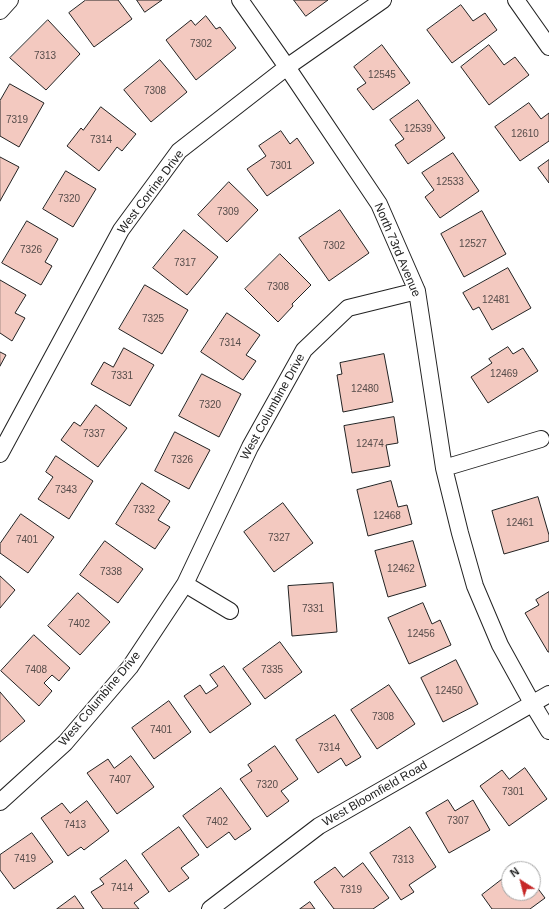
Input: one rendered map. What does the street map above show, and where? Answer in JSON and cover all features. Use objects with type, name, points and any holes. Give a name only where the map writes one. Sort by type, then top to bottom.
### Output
[{"type":"street","points":[[0,11],[10,0]]},
{"type":"street","name":"North 73rd Avenue","points":[[240,0],[379,204],[417,291],[444,468],[475,586],[500,645],[549,731]]},
{"type":"street","name":"West Corrine Drive","points":[[0,454],[121,230],[179,151],[287,67],[384,0]]},
{"type":"street","points":[[516,0],[549,47]]},
{"type":"street","name":"West Columbine Drive","points":[[0,802],[65,743],[130,667],[185,584],[250,447],[304,350],[348,308],[417,291]]},
{"type":"street","points":[[444,468],[541,439]]},
{"type":"street","points":[[185,584],[230,611]]},
{"type":"street","name":"West Bloomfield Road","points":[[210,909],[319,826],[549,694]]},
{"type":"building","points":[[86,0],[118,0],[132,19],[94,47],[69,13]]},
{"type":"building","points":[[137,0],[162,0],[145,12]]},
{"type":"building","points":[[294,0],[328,0],[306,16]]},
{"type":"building","points":[[461,5],[473,21],[485,13],[497,30],[452,63],[427,30]]},
{"type":"building","points":[[206,16],[216,29],[220,27],[236,48],[196,80],[166,40],[191,20],[195,25]]},
{"type":"building","points":[[48,20],[80,54],[46,90],[10,58]]},
{"type":"building","points":[[382,45],[410,83],[373,110],[357,89],[366,83],[354,67]]},
{"type":"building","points":[[489,45],[504,65],[515,57],[529,75],[489,105],[461,67]]},
{"type":"building","points":[[160,60],[187,92],[151,122],[124,90]]},
{"type":"building","points":[[10,84],[44,103],[19,147],[0,136],[0,101]]},
{"type":"building","points":[[418,100],[445,138],[408,164],[395,145],[404,139],[390,120]]},
{"type":"building","points":[[529,103],[541,119],[549,113],[549,141],[520,161],[495,127]]},
{"type":"building","points":[[101,107],[136,134],[122,151],[117,147],[99,171],[67,146],[81,128],[83,130]]},
{"type":"building","points":[[281,131],[290,144],[297,138],[314,163],[267,196],[247,169],[266,156],[259,146]]},
{"type":"building","points":[[453,153],[479,191],[440,218],[425,197],[434,190],[422,173]]},
{"type":"building","points":[[0,157],[19,167],[0,201]]},
{"type":"building","points":[[549,160],[549,183],[538,168]]},
{"type":"building","points":[[66,171],[96,189],[73,227],[43,209]]},
{"type":"building","points":[[229,182],[258,210],[227,242],[198,215]]},
{"type":"building","points":[[340,210],[369,253],[329,281],[299,238]]},
{"type":"building","points":[[482,211],[506,254],[464,277],[441,234]]},
{"type":"building","points":[[27,221],[58,239],[45,262],[52,266],[41,285],[2,263]]},
{"type":"building","points":[[184,230],[218,257],[187,295],[153,268]]},
{"type":"building","points":[[280,254],[311,285],[292,304],[293,306],[278,322],[245,289]]},
{"type":"building","points":[[508,268],[531,308],[492,330],[479,307],[473,310],[463,293]]},
{"type":"building","points":[[0,280],[26,295],[15,313],[25,318],[12,341],[0,333]]},
{"type":"building","points":[[145,285],[188,310],[162,354],[119,329]]},
{"type":"building","points":[[227,313],[260,335],[246,355],[256,361],[243,380],[201,352]]},
{"type":"building","points":[[508,347],[513,354],[523,348],[538,371],[488,403],[471,377],[492,363],[489,359]]},
{"type":"building","points":[[124,348],[154,365],[130,406],[91,384],[104,362],[113,367]]},
{"type":"building","points":[[0,352],[6,355],[0,366]]},
{"type":"building","points":[[384,354],[393,402],[343,412],[337,375],[342,374],[340,363]]},
{"type":"building","points":[[202,374],[241,394],[219,437],[179,416]]},
{"type":"building","points":[[96,405],[127,428],[98,467],[61,440],[74,422],[80,426]]},
{"type":"building","points":[[394,417],[398,443],[386,445],[390,466],[352,473],[344,426]]},
{"type":"building","points":[[175,432],[210,450],[189,489],[155,471]]},
{"type":"building","points":[[56,456],[93,481],[69,519],[38,499],[53,477],[46,472]]},
{"type":"building","points":[[391,481],[398,507],[407,505],[412,524],[368,536],[357,490]]},
{"type":"building","points":[[142,483],[170,501],[158,520],[170,527],[155,549],[116,524]]},
{"type":"building","points":[[538,497],[549,535],[549,541],[504,554],[492,511]]},
{"type":"building","points":[[283,503],[313,543],[274,572],[244,532]]},
{"type":"building","points":[[21,514],[54,537],[28,573],[0,553],[0,544]]},
{"type":"building","points":[[105,541],[143,569],[118,603],[80,575]]},
{"type":"building","points":[[413,541],[426,586],[388,597],[375,551]]},
{"type":"building","points":[[0,576],[15,590],[0,608]]},
{"type":"building","points":[[333,583],[337,632],[292,636],[288,586]]},
{"type":"building","points":[[549,592],[548,652],[525,613],[539,605],[536,600]]},
{"type":"building","points":[[78,593],[110,622],[80,655],[48,626]]},
{"type":"building","points":[[423,603],[432,624],[440,620],[451,645],[409,664],[388,618]]},
{"type":"building","points":[[34,635],[70,668],[59,681],[52,675],[44,683],[52,691],[39,706],[1,671]]},
{"type":"building","points":[[280,642],[302,672],[265,699],[243,669]]},
{"type":"building","points":[[456,660],[478,704],[443,722],[421,678]]},
{"type":"building","points":[[224,666],[251,704],[210,733],[184,696],[200,685],[206,694],[218,686],[210,675]]},
{"type":"building","points":[[389,685],[415,724],[377,749],[351,710]]},
{"type":"building","points":[[0,692],[25,721],[0,742]]},
{"type":"building","points":[[169,701],[191,732],[154,759],[132,728]]},
{"type":"building","points":[[335,715],[361,757],[346,766],[341,758],[318,773],[296,740]]},
{"type":"building","points":[[275,746],[298,779],[281,791],[289,801],[267,817],[240,779],[252,771],[248,765]]},
{"type":"building","points":[[131,756],[154,787],[117,814],[87,773],[108,759],[114,768]]},
{"type":"building","points":[[525,768],[547,799],[509,826],[480,786],[502,770],[509,779]]},
{"type":"building","points":[[221,788],[251,829],[235,840],[229,832],[207,848],[183,816]]},
{"type":"building","points":[[448,800],[455,811],[473,800],[490,830],[449,853],[426,813]]},
{"type":"building","points":[[87,801],[109,831],[84,850],[81,847],[68,856],[41,818],[62,803],[70,813]]},
{"type":"building","points":[[179,827],[199,855],[181,868],[189,878],[169,892],[142,854]]},
{"type":"building","points":[[410,827],[436,867],[409,885],[414,892],[401,900],[370,853]]},
{"type":"building","points":[[32,833],[53,862],[14,889],[0,870],[0,855]]},
{"type":"building","points":[[126,860],[149,892],[134,903],[139,909],[103,909],[91,892],[104,884],[100,879]]},
{"type":"building","points":[[363,863],[389,898],[373,909],[334,909],[314,882],[335,867],[343,877]]},
{"type":"building","points":[[501,880],[501,901],[541,901],[530,909],[492,909],[482,895]]},
{"type":"building","points":[[541,893],[545,898],[541,901]]},
{"type":"building","points":[[75,896],[84,909],[57,909]]},
{"type":"building","points":[[310,902],[315,909],[300,909]]}]
